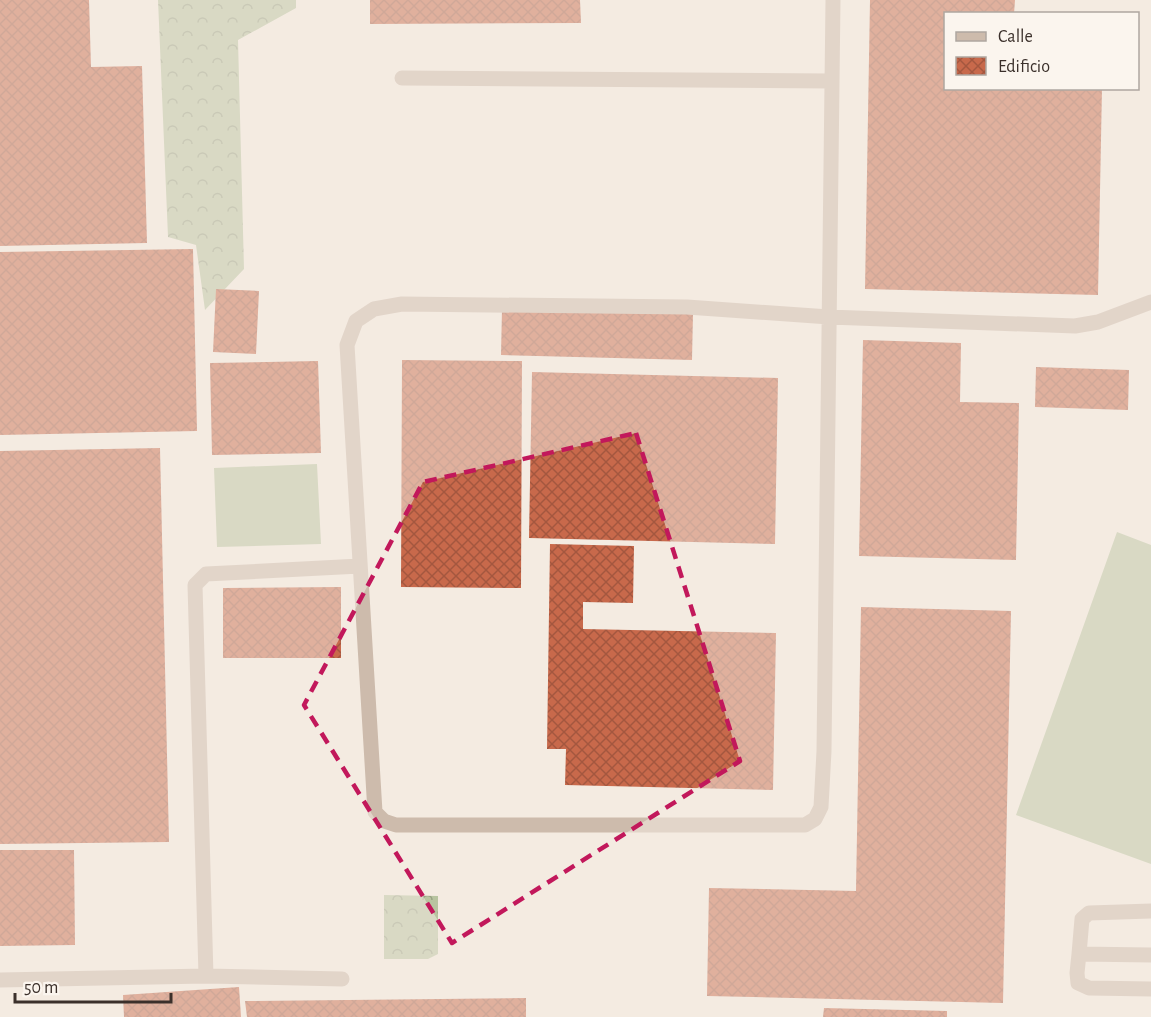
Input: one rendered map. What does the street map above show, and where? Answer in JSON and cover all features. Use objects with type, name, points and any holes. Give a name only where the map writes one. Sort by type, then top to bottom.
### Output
[{"type":"lane","points":[[833,0],[831,81],[829,317],[823,762],[821,807],[814,819],[805,825],[396,825],[384,821],[375,812],[347,345],[356,321],[374,309],[402,304],[687,307],[829,317],[1075,326],[1098,322],[1151,302]]},
{"type":"lane","points":[[402,78],[831,81]]},
{"type":"lane","points":[[206,976],[195,585],[206,574],[360,566]]},
{"type":"lane","points":[[1151,911],[1084,915],[1077,973],[1081,985],[1089,988],[1151,989]]},
{"type":"lane","points":[[1079,954],[1151,954]]},
{"type":"lane","points":[[0,980],[206,976],[342,979]]},
{"type":"highlighted area","points":[[636,433],[740,761],[452,943],[304,705],[423,482]]},
{"type":"green space","points":[[158,0],[296,0],[296,8],[238,40],[244,269],[205,310],[196,245],[168,237]]},
{"type":"green space","points":[[317,464],[321,544],[217,547],[214,468]]},
{"type":"green space","points":[[1117,532],[1151,545],[1151,864],[1016,815]]},
{"type":"green space","points":[[384,895],[438,896],[438,954],[428,959],[384,959]]},
{"type":"building","points":[[0,0],[89,0],[91,67],[142,66],[147,243],[0,246]]},
{"type":"building","points":[[370,0],[580,0],[581,23],[370,24]]},
{"type":"building","points":[[870,0],[1015,0],[1014,12],[944,12],[944,90],[1102,90],[1098,295],[865,289]]},
{"type":"building","points":[[193,249],[197,431],[0,435],[0,252]]},
{"type":"building","points":[[216,289],[259,291],[256,354],[213,352]]},
{"type":"building","points":[[502,309],[693,314],[692,360],[501,355]]},
{"type":"building","points":[[863,340],[961,343],[960,402],[1019,403],[1016,560],[859,556]]},
{"type":"building","points":[[402,360],[522,361],[521,588],[401,587]]},
{"type":"building","points":[[318,361],[321,453],[212,455],[210,363]]},
{"type":"building","points":[[1036,367],[1129,370],[1128,410],[1035,407]]},
{"type":"building","points":[[532,372],[778,378],[775,544],[529,538]]},
{"type":"building","points":[[160,448],[169,842],[0,844],[0,451]]},
{"type":"building","points":[[550,544],[634,546],[633,603],[583,602],[583,629],[776,633],[773,790],[565,785],[566,749],[547,749]]},
{"type":"building","points":[[341,587],[341,658],[223,658],[223,588]]},
{"type":"building","points":[[861,607],[1011,611],[1003,1003],[707,996],[709,888],[856,891]]},
{"type":"building","points":[[0,850],[74,850],[75,945],[0,946]]},
{"type":"building","points":[[239,987],[241,1017],[124,1017],[123,995]]},
{"type":"building","points":[[526,998],[526,1017],[247,1017],[245,1001]]},
{"type":"building","points":[[824,1008],[947,1011],[947,1017],[823,1017]]}]
